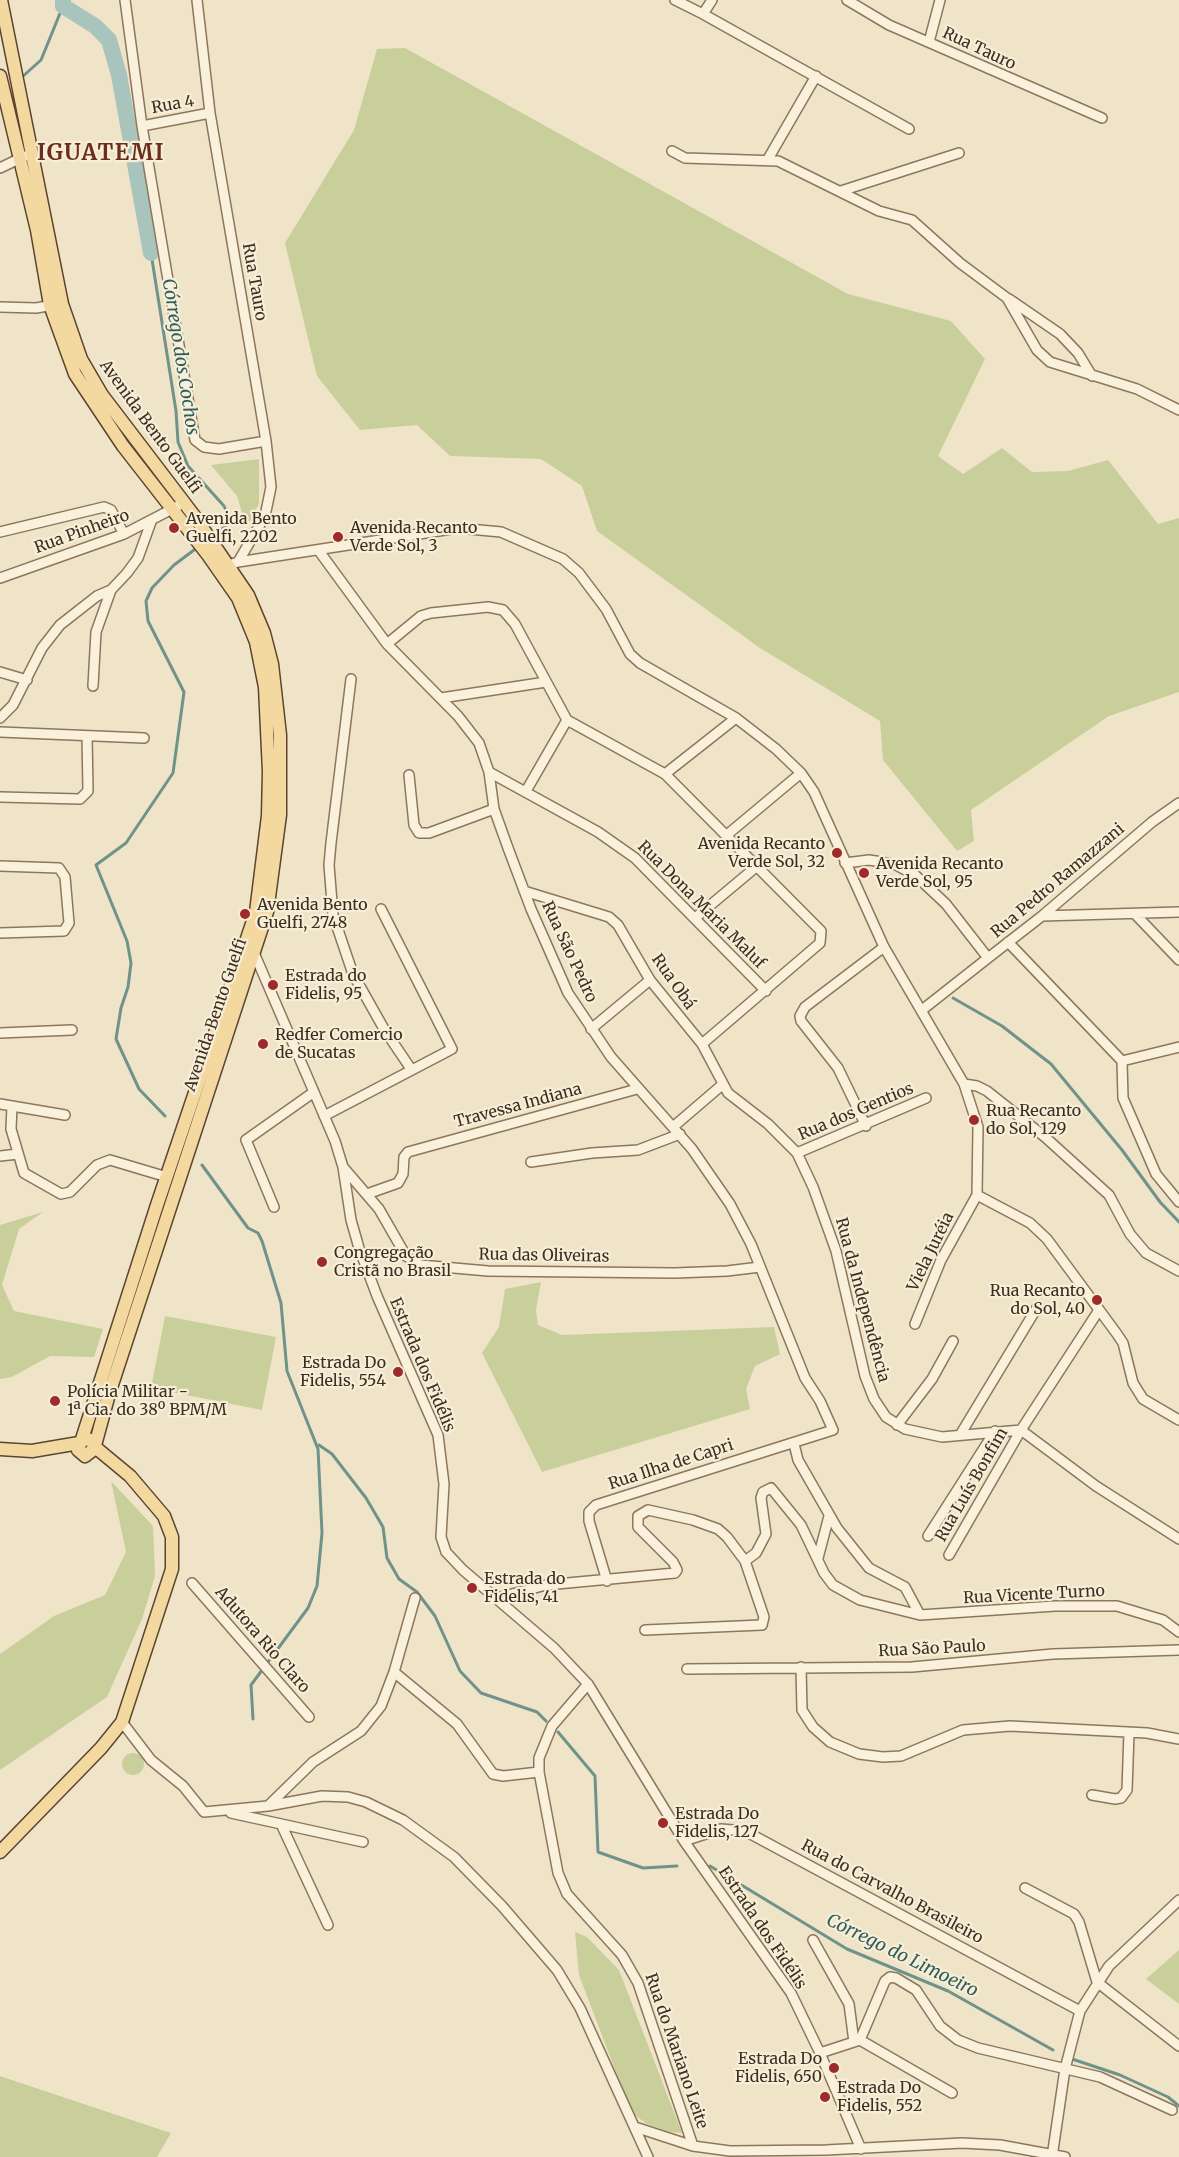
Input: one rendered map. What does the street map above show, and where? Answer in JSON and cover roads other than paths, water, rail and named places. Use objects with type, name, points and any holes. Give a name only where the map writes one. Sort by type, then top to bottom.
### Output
[{"type":"main road","name":"Avenida Bento Guelfi","points":[[1,0],[31,154],[56,305],[90,378],[195,517],[212,550]]},
{"type":"main road","name":"Avenida Bento Guelfi","points":[[0,76],[19,159],[75,374],[83,390],[185,526],[229,565],[238,598],[256,642],[265,687],[269,772],[268,816],[249,953],[194,1115],[186,1157],[86,1447]]},
{"type":"main road","name":"Avenida Bento Guelfi","points":[[86,1447],[167,1178],[179,1144],[194,1115]]},
{"type":"main road","points":[[0,1449],[86,1447],[143,1490],[165,1516],[172,1537],[174,1554],[164,1599],[122,1722],[101,1748],[0,1852]]},
{"type":"street","points":[[125,0],[142,126],[195,440],[204,447],[219,449],[266,441]]},
{"type":"street","name":"Rua Tauro","points":[[197,0],[210,113],[266,441],[271,487],[269,503],[229,565]]},
{"type":"street","points":[[675,0],[909,129]]},
{"type":"street","points":[[703,14],[712,0]]},
{"type":"street","name":"Rua Tauro","points":[[847,0],[889,25],[1016,83],[1102,118]]},
{"type":"street","points":[[929,42],[940,0]]},
{"type":"street","points":[[768,159],[816,76]]},
{"type":"street","name":"Rua 4","points":[[142,126],[210,113]]},
{"type":"street","points":[[672,151],[685,158],[768,159],[793,167],[879,211],[912,220],[960,263],[1006,298],[1060,334],[1078,353],[1092,376]]},
{"type":"street","points":[[841,191],[959,153]]},
{"type":"street","points":[[0,168],[31,154]]},
{"type":"street","points":[[1006,298],[1043,357],[1059,367],[1155,396],[1179,410]]},
{"type":"street","points":[[1,310],[56,305]]},
{"type":"street","name":"Rua Pinheiro","points":[[0,578],[124,534],[151,522],[184,502]]},
{"type":"street","points":[[0,532],[104,507],[111,510],[124,534]]},
{"type":"street","points":[[93,686],[96,632],[111,590],[138,558],[151,522]]},
{"type":"street","points":[[229,565],[458,528],[501,532],[530,543],[563,560],[579,573],[606,609],[630,654],[639,663],[736,718],[776,749],[801,773],[813,792],[884,947],[964,1084],[978,1127],[977,1195],[1030,1223],[1047,1239],[1123,1343],[1133,1383],[1143,1399],[1179,1420]]},
{"type":"street","name":"Rua São Pedro","points":[[319,551],[387,644],[441,698],[479,743],[489,772],[494,809],[525,891],[568,993],[591,1029],[637,1089],[677,1131],[730,1204],[760,1267],[805,1378],[820,1401],[833,1430]]},
{"type":"street","points":[[0,718],[13,705],[42,648],[60,625],[97,596],[111,590]]},
{"type":"street","points":[[387,644],[421,616],[431,613],[498,608],[515,624],[567,720],[665,774],[728,834],[756,867],[821,932],[820,943],[702,1044]]},
{"type":"street","points":[[0,672],[27,680]]},
{"type":"street","points":[[351,679],[329,865],[333,915],[353,975],[388,1036],[411,1069]]},
{"type":"street","points":[[441,698],[546,682]]},
{"type":"street","points":[[665,774],[736,718]]},
{"type":"street","points":[[526,791],[567,720]]},
{"type":"street","points":[[0,732],[144,738]]},
{"type":"street","points":[[0,798],[80,799],[88,791],[87,736]]},
{"type":"street","name":"Rua Dona Maria Maluf","points":[[489,772],[526,791],[628,853],[766,991]]},
{"type":"street","points":[[728,834],[801,773]]},
{"type":"street","points":[[409,775],[414,825],[419,833],[429,833],[494,809]]},
{"type":"street","name":"Rua Pedro Ramazzani","points":[[845,863],[869,860],[882,862],[896,865],[915,875],[946,904],[988,958],[1179,802]]},
{"type":"street","points":[[0,866],[60,868],[65,877],[69,923],[64,931],[0,933]]},
{"type":"street","points":[[695,918],[756,867]]},
{"type":"street","name":"Rua Obá","points":[[525,891],[609,917],[618,926],[650,980],[702,1044],[722,1084]]},
{"type":"street","points":[[324,1116],[452,1049],[381,909]]},
{"type":"street","points":[[1042,916],[1179,912]]},
{"type":"street","points":[[1135,914],[1179,960]]},
{"type":"street","points":[[1008,942],[1122,1061]]},
{"type":"street","points":[[866,1126],[838,1068],[801,1021],[800,1016],[805,1007],[884,947]]},
{"type":"street","name":"Estrada dos Fidélis","points":[[249,953],[324,1116],[342,1167],[351,1220],[359,1248],[377,1296],[438,1435],[444,1484],[442,1545],[456,1564],[554,1648],[588,1684],[684,1841],[778,1973],[820,2054],[861,2149]]},
{"type":"street","points":[[922,1010],[988,958]]},
{"type":"street","points":[[591,1029],[650,980]]},
{"type":"street","points":[[0,1033],[72,1030]]},
{"type":"street","points":[[1122,1061],[1179,1047]]},
{"type":"street","points":[[1122,1061],[1120,1076],[1123,1098],[1156,1174],[1179,1202]]},
{"type":"street","points":[[531,1162],[592,1153],[638,1150],[677,1131],[722,1084]]},
{"type":"street","name":"Rua da Independência","points":[[722,1084],[797,1153],[813,1187],[836,1251],[865,1376],[874,1399],[886,1417],[897,1425],[920,1434],[942,1437],[1021,1430]]},
{"type":"street","points":[[964,1084],[987,1091],[1045,1137],[1109,1195],[1130,1234],[1146,1253],[1179,1271]]},
{"type":"street","name":"Travessa Indiana","points":[[367,1194],[398,1183],[403,1174],[404,1157],[408,1152],[637,1089]]},
{"type":"street","points":[[274,1207],[246,1140],[314,1092]]},
{"type":"street","name":"Rua dos Gentios","points":[[797,1153],[866,1126],[926,1098]]},
{"type":"street","points":[[0,1104],[65,1115]]},
{"type":"street","points":[[12,1106],[11,1129],[24,1173],[61,1194],[70,1192],[97,1165],[111,1160],[167,1178]]},
{"type":"street","points":[[0,1156],[18,1154]]},
{"type":"street","name":"Rua das Oliveiras","points":[[342,1167],[380,1209],[406,1256],[412,1262],[433,1268],[684,1273],[760,1267]]},
{"type":"street","name":"Viela Juréia","points":[[915,1324],[941,1260],[977,1195]]},
{"type":"street","points":[[960,1436],[1038,1306]]},
{"type":"street","name":"Rua Luís Bonfim","points":[[949,1555],[1021,1430],[1099,1310]]},
{"type":"street","points":[[897,1425],[932,1379],[953,1341]]},
{"type":"street","name":"Rua Ilha de Capri","points":[[607,1581],[589,1521],[592,1508],[686,1474],[794,1444],[833,1430]]},
{"type":"street","points":[[1021,1430],[1096,1486],[1179,1539]]},
{"type":"street","points":[[928,1536],[995,1431]]},
{"type":"street","points":[[794,1444],[798,1460],[829,1516],[869,1568],[905,1587],[920,1615]]},
{"type":"street","name":"Rua Vicente Turno","points":[[744,1561],[756,1553],[766,1534],[761,1498],[763,1492],[771,1488],[801,1525],[824,1573],[833,1585],[844,1593],[883,1608],[920,1615],[1102,1605],[1146,1614],[1163,1620],[1179,1632]]},
{"type":"street","points":[[497,1598],[546,1585],[607,1581],[677,1572],[673,1562],[638,1527],[638,1516],[648,1510],[693,1520],[717,1529],[727,1537],[744,1561],[765,1617],[762,1625],[645,1630]]},
{"type":"street","points":[[818,1558],[829,1516]]},
{"type":"street","name":"Adutora Rio Claro","points":[[192,1583],[309,1717]]},
{"type":"street","points":[[268,1806],[313,1762],[361,1731],[381,1706],[394,1672],[400,1644],[415,1598]]},
{"type":"street","name":"Rua São Paulo","points":[[687,1669],[912,1668],[1053,1654],[1179,1650]]},
{"type":"street","points":[[801,1667],[802,1710],[813,1728],[830,1742],[859,1754],[883,1757],[901,1756],[963,1730],[980,1727],[1010,1726],[1129,1732],[1179,1739]]},
{"type":"street","points":[[394,1672],[457,1724],[493,1774],[503,1776],[539,1772]]},
{"type":"street","name":"Rua do Mariano Leite","points":[[588,1684],[552,1726],[543,1745],[539,1772],[561,1884],[578,1908],[622,1955],[638,1983],[693,2146]]},
{"type":"street","points":[[122,1722],[135,1743],[151,1760],[183,1786],[204,1812],[268,1806],[322,1796],[348,1797],[366,1802],[403,1820],[454,1857],[502,1906],[557,1970],[580,2008],[648,2157]]},
{"type":"street","points":[[1092,1795],[1115,1799],[1120,1798],[1127,1790],[1129,1732]]},
{"type":"street","points":[[223,1811],[363,1842]]},
{"type":"street","points":[[281,1824],[328,1925]]},
{"type":"street","name":"Rua do Carvalho Brasileiro","points":[[684,1841],[722,1829],[745,1832],[1080,2011]]},
{"type":"street","points":[[1025,1888],[1074,1914],[1079,1922],[1096,1982],[1179,2046]]},
{"type":"street","points":[[1052,2155],[1066,2066],[1080,2011],[1096,1982],[1143,1932],[1179,1900]]},
{"type":"street","points":[[813,1940],[849,2004],[857,2041],[952,2093]]},
{"type":"street","points":[[820,2054],[857,2041],[885,1981],[890,1977],[916,1990],[940,2026],[958,2040],[978,2048],[1066,2066],[1119,2084],[1172,2110]]},
{"type":"street","points":[[635,2127],[693,2146],[730,2151],[826,2154],[861,2149],[962,2143],[1000,2145],[1065,2157]]},
{"type":"waterway","points":[[63,0],[63,6],[95,26],[109,40],[119,75],[151,253]]},
{"type":"waterway","points":[[21,78],[41,60],[63,6]]},
{"type":"waterway","name":"Córrego dos Cochos","points":[[151,253],[176,411],[178,442],[188,466],[224,506],[229,517],[226,526],[213,536]]},
{"type":"waterway","points":[[165,1116],[139,1089],[116,1039],[131,963],[127,941],[96,865],[126,843],[173,773],[184,692],[148,621],[146,601],[152,588],[174,565],[198,547]]},
{"type":"waterway","points":[[953,998],[1002,1026],[1051,1064],[1122,1150],[1160,1202],[1179,1222]]},
{"type":"waterway","points":[[202,1165],[248,1228],[258,1233],[262,1241],[281,1303],[287,1371],[318,1449],[322,1533],[317,1586],[308,1608],[251,1685],[253,1719]]},
{"type":"waterway","points":[[319,1445],[332,1454],[366,1498],[383,1527],[387,1558],[399,1579],[417,1592],[435,1616],[460,1671],[481,1693],[537,1712],[546,1721]]},
{"type":"waterway","name":"Córrego do Limoeiro","points":[[558,1732],[595,1776],[598,1852],[643,1868],[677,1866]]},
{"type":"waterway","name":"Córrego do Limoeiro","points":[[710,1866],[847,1949],[948,1991],[1053,2050]]},
{"type":"waterway","name":"Córrego do Limoeiro","points":[[1072,2059],[1120,2075],[1168,2097],[1179,2106]]},
{"type":"place","name":"Avenida Bento Guelfi, 2202","points":[[174,528]]},
{"type":"place","name":"Avenida Recanto Verde Sol, 3","points":[[338,537]]},
{"type":"place","name":"Avenida Recanto Verde Sol, 32","points":[[837,853]]},
{"type":"place","name":"Avenida Recanto Verde Sol, 95","points":[[864,873]]},
{"type":"place","name":"Avenida Bento Guelfi, 2748","points":[[245,914]]},
{"type":"place","name":"Estrada do Fidelis, 95","points":[[273,985]]},
{"type":"place","name":"Redfer Comercio de Sucatas","points":[[263,1044]]},
{"type":"place","name":"Rua Recanto do Sol, 129","points":[[974,1120]]},
{"type":"place","name":"Congregação Cristã no Brasil","points":[[322,1262]]},
{"type":"place","name":"Rua Recanto do Sol, 40","points":[[1097,1300]]},
{"type":"place","name":"Estrada Do Fidelis, 554","points":[[398,1372]]},
{"type":"place","name":"Polícia Militar - 1ª Cia. do 38º BPM/M","points":[[55,1401]]},
{"type":"place","name":"Estrada do Fidelis, 41","points":[[472,1588]]},
{"type":"place","name":"Estrada Do Fidelis, 127","points":[[663,1823]]},
{"type":"place","name":"Estrada Do Fidelis, 650","points":[[834,2068]]},
{"type":"place","name":"Estrada Do Fidelis, 552","points":[[825,2097]]},
{"type":"district","name":"IGUATEMI","points":[[101,154]]}]
